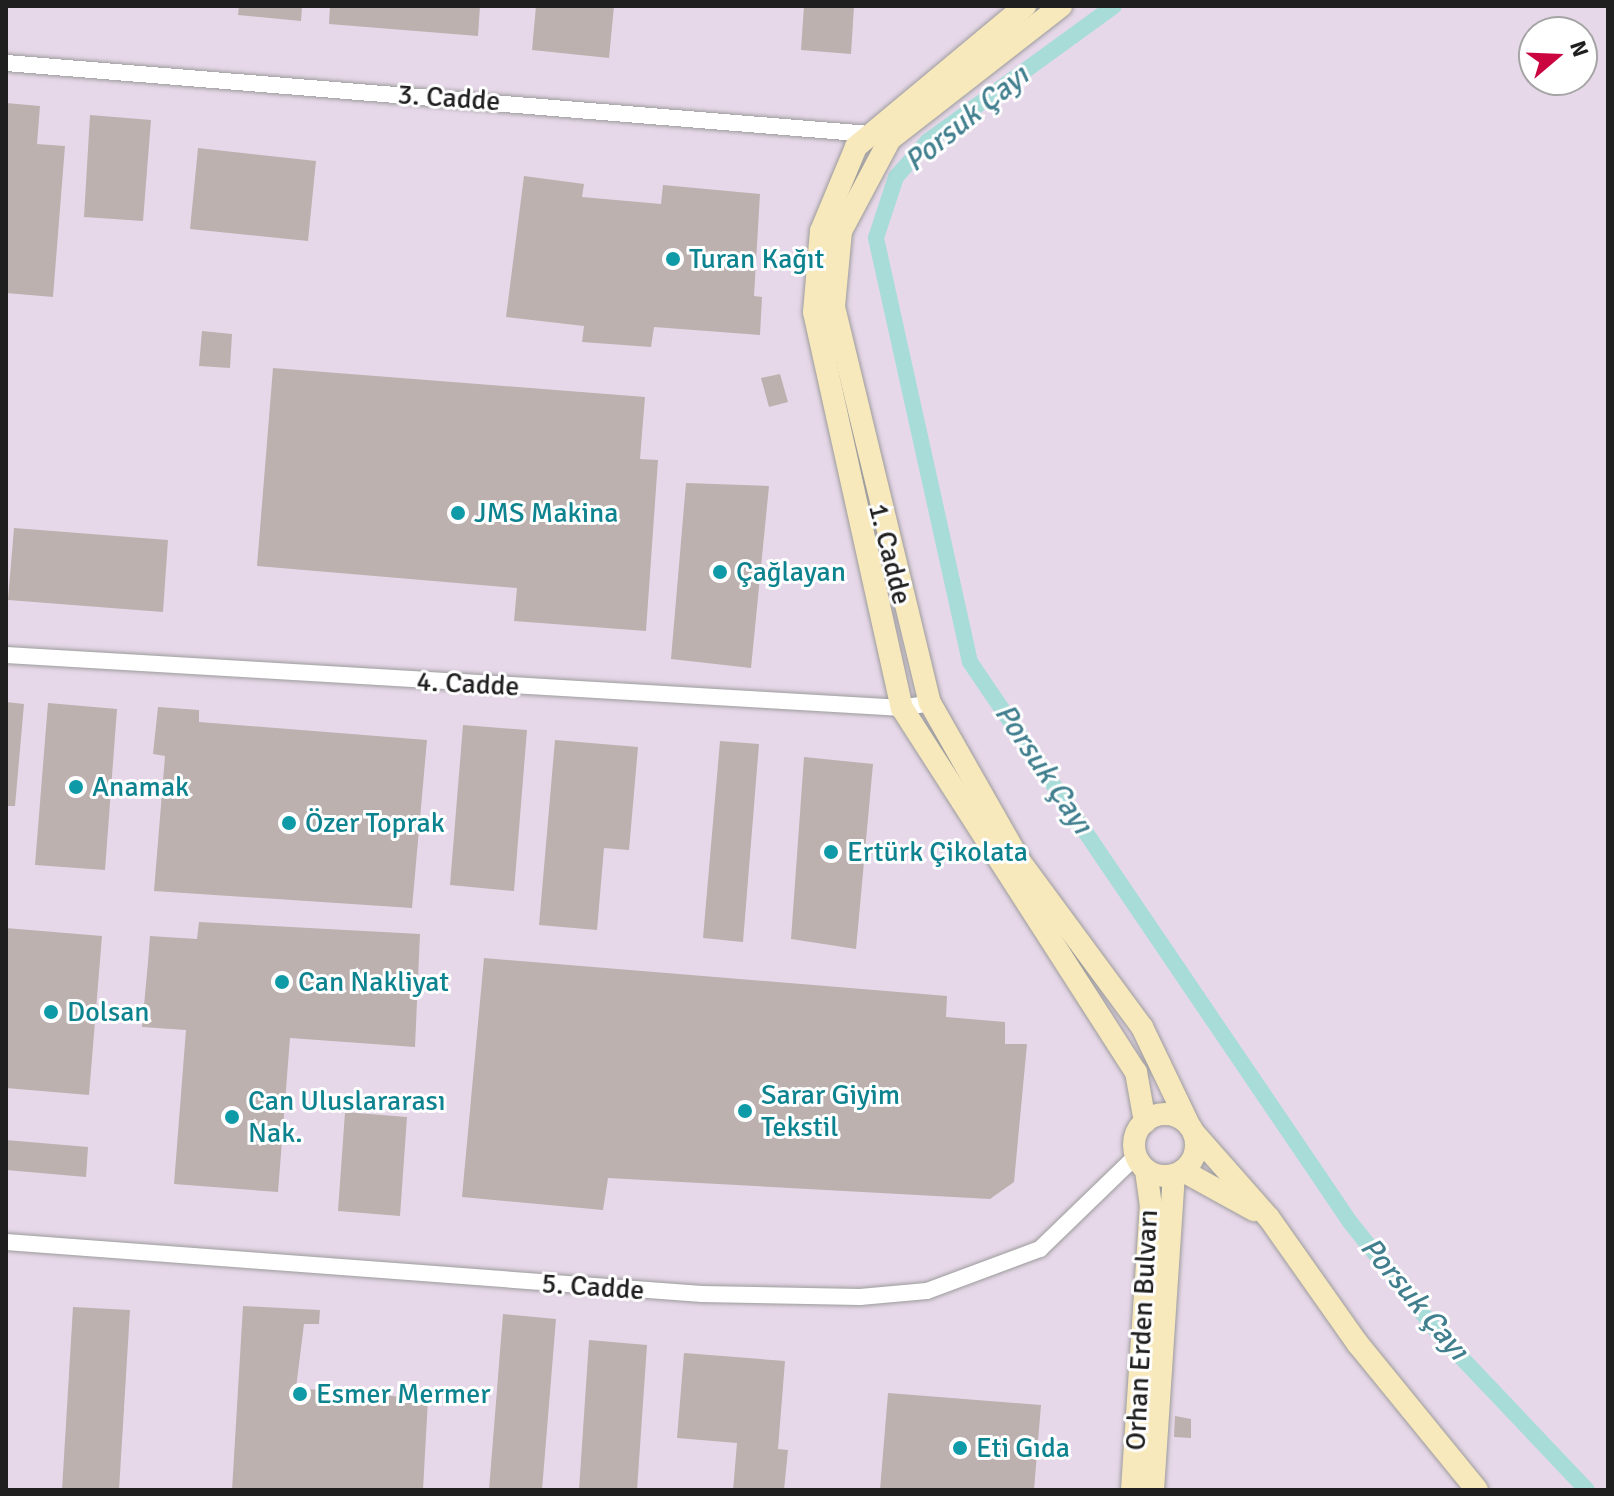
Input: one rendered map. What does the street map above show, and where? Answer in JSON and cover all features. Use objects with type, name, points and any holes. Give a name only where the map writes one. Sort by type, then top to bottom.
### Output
[{"type":"street","name":"1. Cadde","points":[[1025,6],[881,135],[841,231],[834,307],[930,703],[1021,863],[1142,1027],[1191,1129],[1269,1218],[1358,1344],[1477,1490]]},
{"type":"street","name":"1. Cadde","points":[[1061,6],[881,135],[856,147],[821,231],[814,312],[902,708],[1136,1072],[1145,1122]]},
{"type":"street","name":"3. Cadde","points":[[6,63],[881,135]]},
{"type":"street","name":"4. Cadde","points":[[6,655],[902,708],[930,703]]},
{"type":"street","points":[[1145,1122],[1172,1115],[1191,1129]]},
{"type":"street","name":"Orhan Erden Bulvarı","points":[[1132,1490],[1151,1206],[1141,1163],[1145,1122]]},
{"type":"street","name":"Orhan Erden Bulvarı","points":[[1153,1490],[1179,1173],[1195,1154],[1191,1129]]},
{"type":"street","name":"Orhan Erden Bulvarı","points":[[1141,1163],[1179,1173]]},
{"type":"street","name":"5. Cadde","points":[[6,1242],[702,1294],[860,1297],[927,1291],[1040,1249],[1141,1163]]},
{"type":"street","points":[[1179,1173],[1269,1218]]},
{"type":"shaded area","points":[[6,6],[1608,6],[1608,1490],[6,1490]]},
{"type":"building","points":[[239,6],[302,6],[301,21],[238,15]]},
{"type":"building","points":[[330,6],[480,6],[478,36],[329,24]]},
{"type":"building","points":[[536,6],[614,6],[609,58],[532,50]]},
{"type":"building","points":[[804,6],[854,6],[851,54],[801,50]]},
{"type":"building","points":[[6,103],[40,106],[37,144],[65,146],[53,297],[6,293]]},
{"type":"building","points":[[90,115],[151,120],[143,221],[84,217]]},
{"type":"building","points":[[198,148],[316,161],[308,241],[190,229]]},
{"type":"building","name":"Turan Kağıt","points":[[524,176],[584,184],[582,197],[661,204],[663,185],[760,194],[754,296],[762,297],[760,335],[654,327],[651,347],[582,342],[584,326],[506,317]]},
{"type":"building","points":[[202,331],[232,334],[230,368],[199,366]]},
{"type":"building","name":"JMS Makina","points":[[273,368],[645,397],[640,459],[658,460],[646,631],[514,621],[517,588],[257,566]]},
{"type":"building","points":[[780,374],[788,402],[769,407],[761,378]]},
{"type":"building","name":"Çağlayan","points":[[686,483],[769,486],[751,668],[671,659]]},
{"type":"building","points":[[14,528],[168,540],[163,612],[8,600]]},
{"type":"building","name":"Anamak","points":[[6,702],[24,704],[15,806],[6,806]]},
{"type":"building","name":"Anamak","points":[[48,703],[117,709],[105,870],[35,865]]},
{"type":"building","name":"Özer Toprak","points":[[158,707],[199,710],[199,722],[427,740],[412,908],[154,891],[165,756],[153,754]]},
{"type":"building","points":[[463,725],[527,730],[514,891],[450,885]]},
{"type":"building","points":[[555,740],[638,747],[629,850],[604,848],[597,930],[539,925]]},
{"type":"building","points":[[720,741],[759,744],[743,942],[703,938]]},
{"type":"building","name":"Ertürk Çikolata","points":[[804,757],[873,764],[856,949],[791,939]]},
{"type":"building","name":"Can Nakliyat","points":[[199,922],[420,934],[415,1047],[290,1038],[278,1192],[174,1184],[186,1030],[142,1027],[150,936],[197,939]]},
{"type":"building","name":"Dolsan","points":[[6,928],[102,936],[89,1095],[6,1088]]},
{"type":"building","name":"Sarar Giyim Tekstil","points":[[484,958],[947,996],[946,1017],[1005,1022],[1005,1044],[1027,1044],[1014,1182],[990,1199],[608,1178],[603,1210],[462,1197]]},
{"type":"building","points":[[345,1112],[407,1117],[400,1216],[338,1211]]},
{"type":"building","points":[[6,1140],[88,1147],[86,1177],[6,1170]]},
{"type":"building","name":"Esmer Mermer","points":[[243,1306],[320,1310],[319,1324],[304,1324],[296,1388],[428,1399],[423,1490],[232,1490]]},
{"type":"building","points":[[73,1307],[130,1310],[119,1490],[62,1490]]},
{"type":"building","points":[[503,1314],[556,1319],[542,1490],[489,1490]]},
{"type":"building","points":[[589,1340],[647,1345],[637,1490],[579,1490]]},
{"type":"building","points":[[684,1353],[785,1361],[778,1449],[788,1450],[784,1490],[733,1490],[737,1443],[677,1438]]},
{"type":"building","name":"Eti Gıda","points":[[888,1393],[1041,1405],[1034,1490],[880,1490]]},
{"type":"building","points":[[1175,1416],[1191,1419],[1191,1438],[1174,1437]]},
{"type":"waterway","name":"Porsuk Çayı","points":[[1114,6],[927,142],[896,177],[876,238],[970,662],[1350,1222],[1439,1334],[1587,1490]]},
{"type":"place","name":"Turan Kağıt","points":[[673,259]]},
{"type":"place","name":"JMS Makina","points":[[458,513]]},
{"type":"place","name":"Çağlayan","points":[[720,572]]},
{"type":"place","name":"Anamak","points":[[76,787]]},
{"type":"place","name":"Özer Toprak","points":[[289,823]]},
{"type":"place","name":"Ertürk Çikolata","points":[[831,852]]},
{"type":"place","name":"Can Nakliyat","points":[[282,982]]},
{"type":"place","name":"Dolsan","points":[[51,1012]]},
{"type":"place","name":"Sarar Giyim Tekstil","points":[[745,1111]]},
{"type":"place","name":"Can Uluslararası Nak.","points":[[232,1117]]},
{"type":"place","name":"Esmer Mermer","points":[[300,1394]]},
{"type":"place","name":"Eti Gıda","points":[[960,1448]]}]
